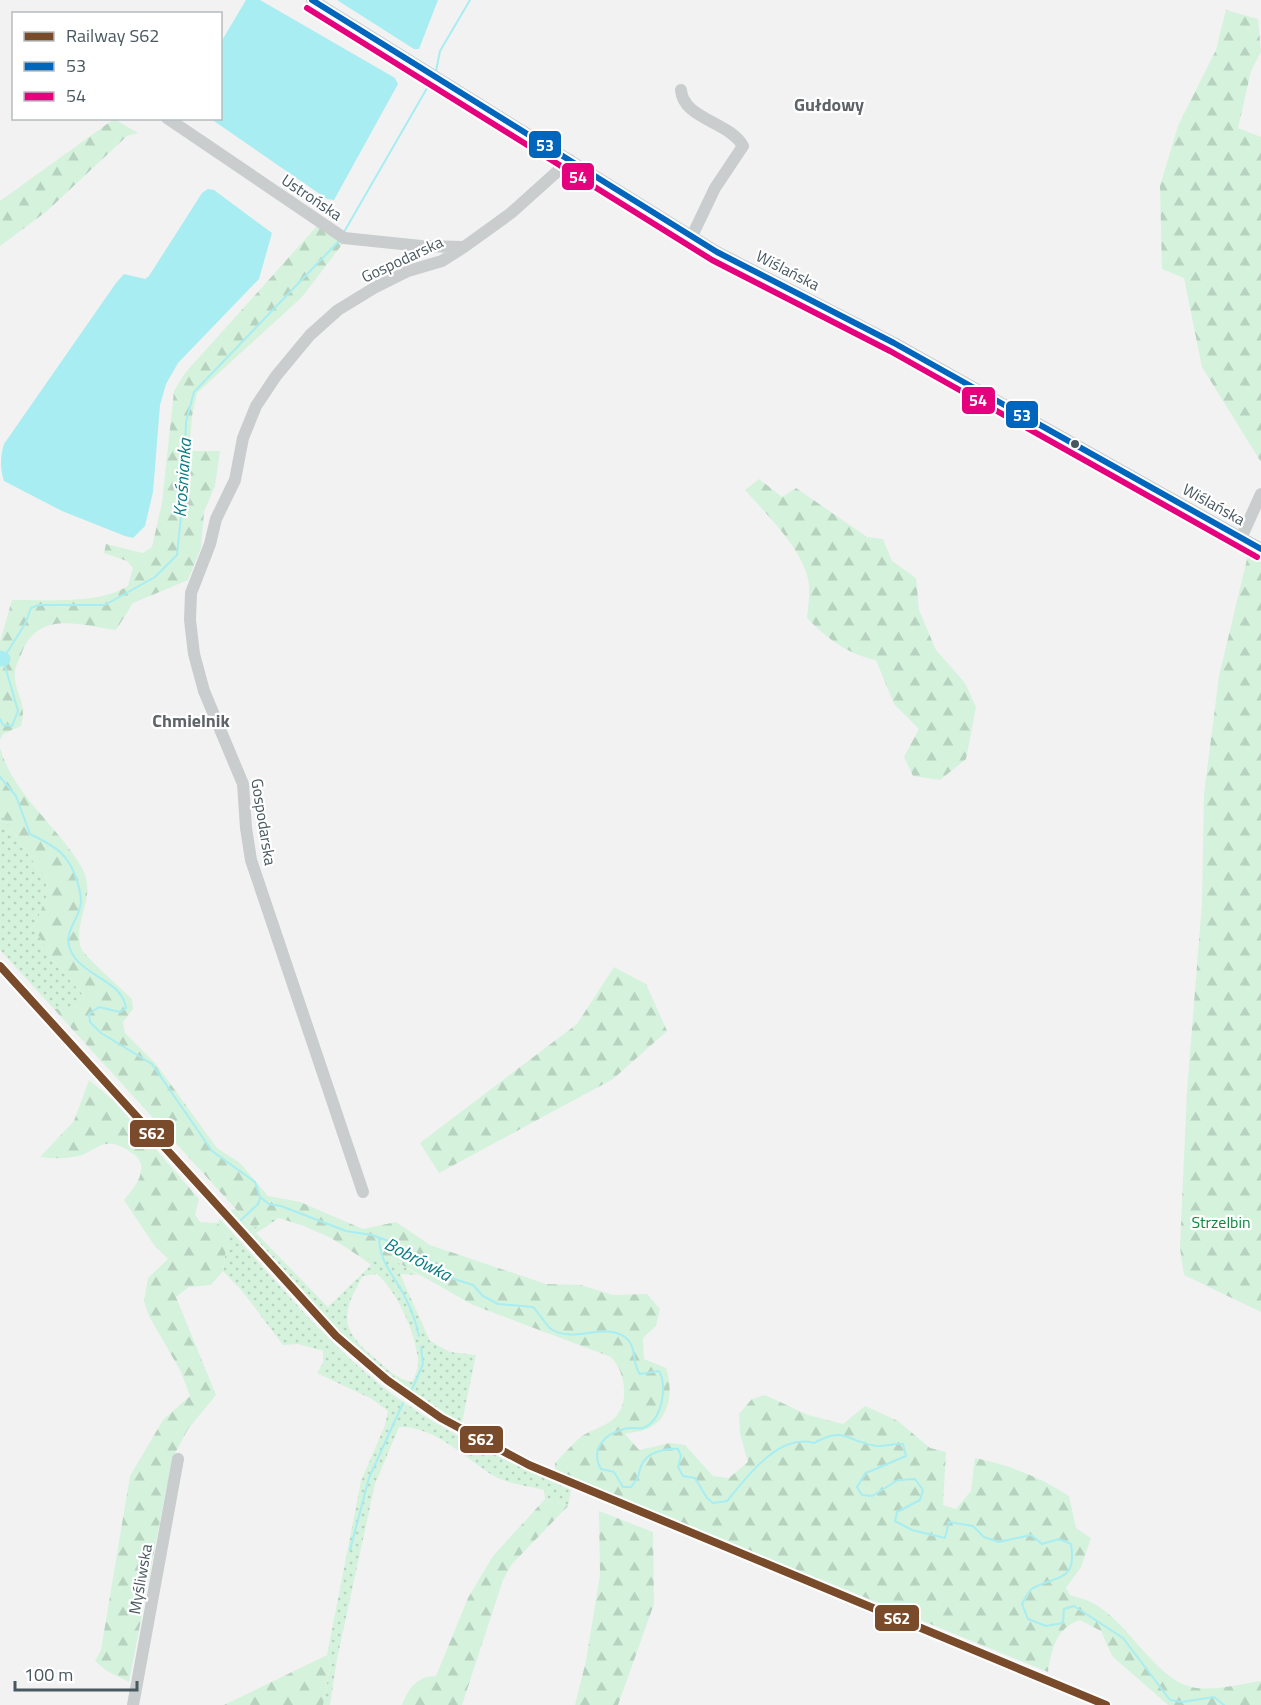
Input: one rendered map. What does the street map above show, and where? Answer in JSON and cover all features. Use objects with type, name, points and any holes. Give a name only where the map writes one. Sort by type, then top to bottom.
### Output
[{"type":"street","name":"Wiślańska","points":[[312,0],[741,265],[894,343],[1261,549]]},
{"type":"street","points":[[681,90],[685,103],[734,134],[743,146],[715,188],[692,236]]},
{"type":"street","name":"Ustrońska","points":[[170,120],[341,236],[421,246],[464,247]]},
{"type":"street","points":[[464,247],[511,213],[570,160]]},
{"type":"street","name":"Gospodarska","points":[[363,1192],[251,860],[243,784],[204,692],[194,654],[191,593],[210,544],[216,519],[235,480],[243,438],[256,406],[276,376],[310,335],[338,310],[408,271],[442,261],[464,247]]},
{"type":"street","points":[[1240,538],[1261,494]]},
{"type":"street","name":"Myśliwska","points":[[133,1705],[178,1458]]},
{"type":"green space","points":[[1226,10],[1258,19],[1261,52],[1251,71],[1238,128],[1261,137],[1261,462],[1202,367],[1184,278],[1162,269],[1160,186],[1178,126],[1216,50]]},
{"type":"green space","points":[[113,120],[138,133],[127,136],[47,211],[0,246],[0,201]]},
{"type":"green space","points":[[317,226],[344,242],[302,297],[197,393],[192,416],[189,451],[220,451],[215,486],[204,512],[201,548],[188,580],[133,603],[116,630],[61,623],[37,631],[28,641],[15,670],[16,685],[23,709],[21,726],[3,734],[0,740],[0,642],[12,600],[87,599],[128,586],[133,568],[127,561],[104,553],[106,544],[143,553],[152,547],[162,503],[174,391],[185,373]]},
{"type":"green space","points":[[759,479],[782,497],[796,488],[867,537],[883,539],[892,561],[916,578],[919,610],[936,650],[965,683],[976,707],[966,759],[940,780],[913,776],[904,757],[919,729],[894,704],[876,660],[866,658],[838,645],[807,618],[809,585],[801,560],[784,534],[745,490]]},
{"type":"green space","name":"Strzelbin","points":[[1248,555],[1261,562],[1261,1312],[1184,1275],[1180,1248],[1187,1091],[1202,903],[1204,794],[1219,676]]},
{"type":"green space","points":[[0,748],[16,782],[72,852],[82,868],[87,889],[80,928],[81,948],[132,999],[133,1009],[123,1022],[125,1033],[156,1064],[217,1148],[240,1163],[268,1196],[300,1202],[363,1229],[396,1222],[430,1245],[546,1284],[581,1285],[613,1295],[647,1294],[660,1309],[656,1326],[643,1338],[644,1359],[666,1368],[669,1393],[666,1410],[656,1423],[649,1428],[625,1434],[639,1450],[670,1443],[685,1445],[713,1476],[729,1478],[748,1462],[740,1434],[739,1414],[752,1399],[765,1395],[808,1415],[843,1424],[865,1406],[898,1421],[930,1448],[946,1452],[943,1505],[956,1509],[971,1491],[975,1458],[1012,1468],[1047,1483],[1069,1496],[1076,1528],[1091,1538],[1081,1567],[1066,1588],[1070,1595],[1090,1602],[1105,1611],[1154,1662],[1178,1682],[1191,1687],[1208,1689],[1261,1681],[1261,1705],[1168,1705],[1112,1656],[1101,1631],[1080,1620],[1065,1628],[1060,1634],[1053,1648],[1048,1672],[555,1471],[555,1463],[575,1442],[611,1421],[622,1407],[623,1380],[611,1357],[473,1305],[390,1258],[362,1258],[331,1238],[304,1226],[279,1218],[269,1219],[253,1228],[53,1008],[71,1012],[85,997],[55,963],[34,928],[47,895],[46,880],[0,813]]},
{"type":"green space","points":[[0,813],[46,880],[47,895],[34,928],[55,963],[85,997],[71,1012],[53,1008],[0,950]]},
{"type":"green space","points":[[614,967],[646,984],[667,1031],[613,1079],[439,1173],[420,1143],[577,1024]]},
{"type":"green space","points":[[89,1080],[113,1100],[199,1199],[195,1215],[200,1222],[217,1223],[228,1234],[223,1271],[211,1285],[189,1287],[176,1297],[216,1395],[188,1429],[172,1459],[129,1682],[107,1671],[95,1661],[101,1650],[130,1476],[163,1420],[190,1396],[181,1372],[149,1316],[144,1301],[148,1278],[168,1259],[154,1245],[124,1200],[138,1181],[140,1162],[127,1150],[110,1144],[101,1145],[77,1156],[40,1157],[74,1121]]},
{"type":"green space","points":[[235,1209],[253,1228],[269,1219],[279,1218],[256,1233],[328,1307],[371,1265],[362,1258],[390,1258],[418,1275],[400,1274],[430,1341],[450,1352],[476,1355],[461,1427],[423,1402],[364,1356],[329,1323],[229,1211]],"holes":[[[377,1274],[385,1282],[405,1315],[414,1341],[418,1364],[412,1382],[393,1374],[365,1350],[350,1331],[347,1313],[363,1276]]]},
{"type":"green space","points":[[220,1219],[336,1346],[401,1401],[448,1430],[571,1490],[568,1506],[545,1499],[544,1490],[500,1479],[437,1437],[412,1428],[399,1427],[375,1484],[337,1659],[330,1705],[323,1705],[331,1662],[327,1655],[361,1481],[385,1425],[388,1411],[372,1399],[317,1373],[323,1363],[323,1351],[298,1344],[283,1345],[243,1292],[223,1271],[228,1234],[217,1223]]},
{"type":"green space","points":[[545,1499],[568,1506],[512,1564],[503,1580],[462,1705],[402,1705],[414,1684],[424,1678],[436,1676],[468,1598],[493,1556]]},
{"type":"green space","points":[[599,1511],[653,1532],[654,1604],[618,1705],[575,1705],[586,1661],[600,1575]]},
{"type":"green space","points":[[327,1655],[331,1662],[323,1705],[224,1705]]},
{"type":"water","points":[[246,0],[260,0],[395,78],[398,84],[334,200],[327,199],[212,120],[222,120],[222,40]]},
{"type":"water","points":[[337,0],[438,0],[419,49],[414,49]]},
{"type":"water","points":[[208,189],[214,190],[272,233],[259,279],[178,363],[166,384],[160,405],[153,492],[145,526],[133,538],[62,511],[4,481],[1,463],[4,444],[116,283],[124,274],[145,279],[149,276],[202,193]]},
{"type":"waterway","name":"Krośnianka","points":[[436,71],[440,51],[470,0]]},
{"type":"waterway","name":"Krośnianka","points":[[344,232],[430,83]]},
{"type":"waterway","name":"Krośnianka","points":[[0,719],[3,725],[12,726],[18,711],[3,659],[25,624],[31,608],[39,605],[105,605],[155,577],[177,555],[183,498],[186,422],[194,392],[339,241]]},
{"type":"waterway","name":"Bobrówka","points":[[0,777],[16,796],[30,834],[61,853],[75,874],[81,902],[68,937],[70,950],[81,965],[112,986],[123,999],[126,1008],[120,1012],[99,1007],[89,1014],[90,1022],[101,1033],[152,1064],[212,1151],[255,1182],[260,1197],[269,1204],[281,1206],[346,1231],[372,1235],[394,1243],[432,1262],[442,1275],[473,1285],[483,1296],[498,1304],[533,1307],[551,1329],[560,1333],[616,1333],[625,1337],[632,1345],[637,1370],[640,1374],[659,1371],[662,1377],[663,1394],[655,1418],[643,1428],[626,1428],[617,1431],[605,1439],[598,1449],[598,1462],[601,1469],[614,1472],[623,1487],[631,1487],[638,1478],[641,1466],[647,1457],[668,1449],[678,1449],[681,1456],[678,1467],[683,1476],[695,1478],[707,1498],[713,1503],[727,1501],[764,1459],[788,1444],[814,1443],[840,1435],[876,1446],[903,1444],[906,1456],[866,1473],[857,1487],[862,1495],[872,1496],[898,1480],[915,1479],[923,1490],[920,1500],[897,1512],[895,1521],[912,1530],[945,1538],[949,1522],[973,1526],[984,1537],[999,1542],[1031,1535],[1042,1544],[1059,1539],[1071,1544],[1072,1556],[1068,1571],[1058,1578],[1033,1588],[1027,1595],[1022,1604],[1028,1619],[1046,1626],[1063,1623],[1064,1609],[1074,1606],[1123,1638],[1170,1700],[1182,1702],[1214,1697],[1224,1705]]},
{"type":"waterway","points":[[241,1220],[258,1204],[260,1198]]},
{"type":"waterway","points":[[379,1238],[384,1261],[409,1305],[419,1336]]},
{"type":"waterway","points":[[411,1392],[423,1364],[421,1347]]},
{"type":"waterway","points":[[350,1550],[369,1478],[403,1403]]},
{"type":"rail line","name":"S62","points":[[0,966],[336,1336],[387,1380],[441,1418],[529,1465],[1106,1705]]},
{"type":"transit line","name":"53","points":[[312,0],[717,252],[894,343],[1261,549]]},
{"type":"transit line","name":"54","points":[[307,8],[712,260],[890,351],[1257,557]]},
{"type":"district","name":"Gułdowy","points":[[829,104]]},
{"type":"district","name":"Chmielnik","points":[[191,720]]}]
